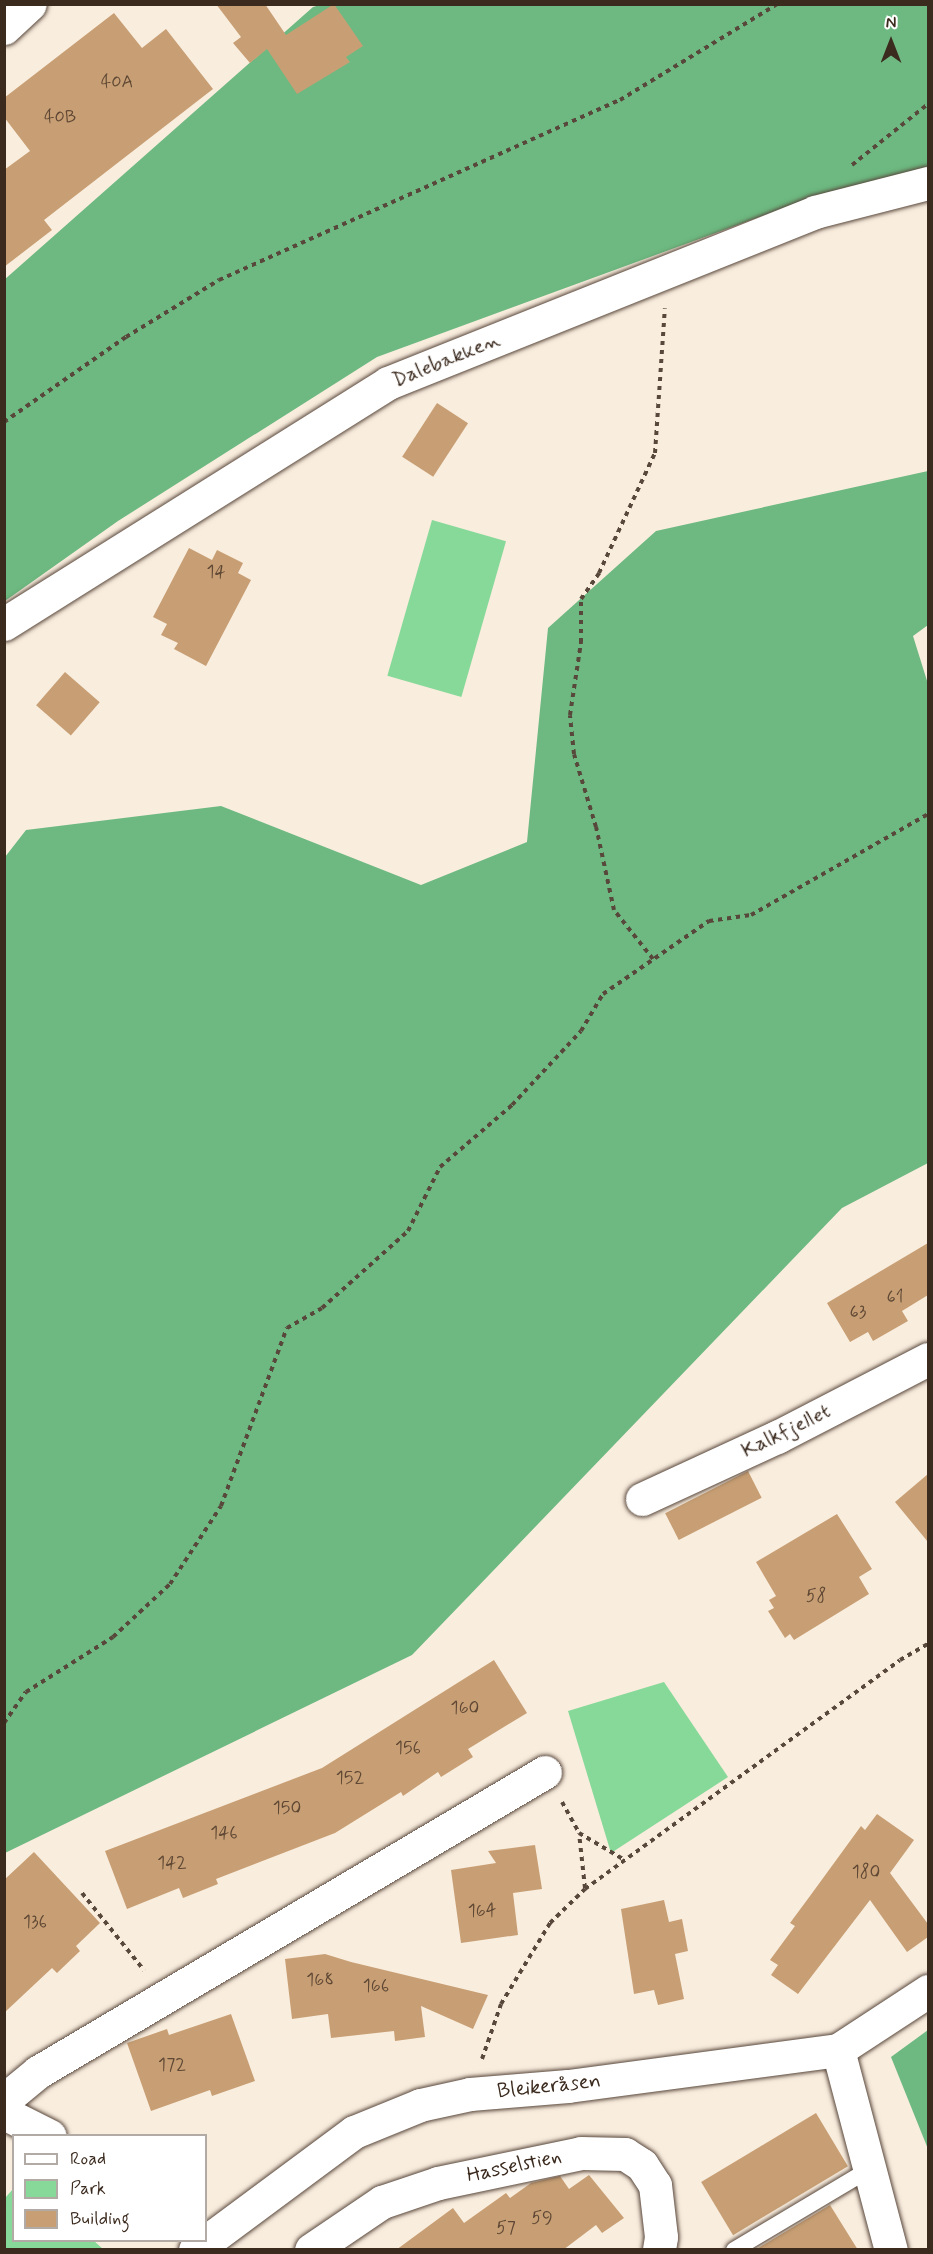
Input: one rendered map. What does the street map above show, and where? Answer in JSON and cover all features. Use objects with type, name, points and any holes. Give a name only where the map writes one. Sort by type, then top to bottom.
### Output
[{"type":"street","points":[[4,28],[30,4]]},
{"type":"street","name":"Dalebakken","points":[[4,624],[388,383],[815,212],[928,183]]},
{"type":"street","name":"Kalkfjellet","points":[[642,1499],[777,1437],[928,1359]]},
{"type":"street","points":[[4,2100],[38,2072],[545,1772]]},
{"type":"street","name":"Bleikeråsen","points":[[207,2240],[354,2132],[420,2105],[470,2094],[567,2086],[838,2050],[928,1991]]},
{"type":"street","points":[[838,2050],[891,2250]]},
{"type":"street","points":[[4,2113],[46,2134]]},
{"type":"street","name":"Hasselstien","points":[[311,2250],[382,2202],[438,2182],[581,2152],[625,2154],[642,2165],[655,2185],[661,2237],[659,2250]]},
{"type":"lane","points":[[734,2250],[870,2169]]},
{"type":"path","points":[[4,422],[126,337],[219,280],[620,100],[777,4]]},
{"type":"path","points":[[848,168],[928,104]]},
{"type":"path","points":[[653,959],[614,910],[574,754],[570,715],[581,642],[581,599],[600,573],[655,453],[665,351],[665,271]]},
{"type":"path","points":[[4,1723],[26,1692],[113,1637],[170,1584],[221,1506],[287,1328],[322,1308],[408,1231],[440,1167],[512,1105],[581,1031],[603,994],[709,921],[751,915],[928,814]]},
{"type":"path","points":[[470,2094],[501,2004],[550,1923],[585,1889],[623,1859],[928,1644]]},
{"type":"path","points":[[585,1889],[579,1833],[623,1859]]},
{"type":"path","points":[[82,1893],[165,1996]]},
{"type":"green space","points":[[323,4],[928,5],[928,168],[825,193],[377,357],[118,521],[5,601],[4,280],[313,7]]},
{"type":"green space","points":[[928,471],[928,625],[913,636],[928,684],[928,1163],[842,1208],[412,1655],[5,1853],[5,857],[26,830],[221,806],[421,885],[527,842],[548,628],[656,531]]},
{"type":"green space","points":[[432,520],[506,541],[461,697],[387,676]]},
{"type":"green space","points":[[664,1682],[728,1777],[611,1853],[568,1711]]},
{"type":"green space","points":[[928,2030],[928,2149],[891,2057]]},
{"type":"green space","points":[[12,2190],[12,2242],[95,2242],[103,2249],[5,2249],[5,2198]]},
{"type":"building","points":[[216,4],[265,4],[286,35],[334,4],[363,46],[346,57],[350,62],[297,94],[267,49],[250,63],[233,43],[241,37]]},
{"type":"building","points":[[114,13],[142,48],[166,29],[213,89],[44,220],[52,230],[4,267],[4,170],[30,151],[4,117],[4,98]]},
{"type":"building","points":[[437,403],[468,423],[433,477],[402,457]]},
{"type":"building","points":[[189,548],[212,560],[217,550],[243,563],[238,573],[251,580],[206,666],[174,649],[178,643],[161,635],[167,624],[153,617]]},
{"type":"building","points":[[65,672],[100,702],[71,735],[36,705]]},
{"type":"building","points":[[928,1243],[928,1295],[902,1311],[908,1321],[873,1341],[868,1332],[850,1342],[827,1303]]},
{"type":"building","points":[[748,1471],[762,1498],[679,1540],[665,1513]]},
{"type":"building","points":[[928,1474],[928,1542],[895,1502]]},
{"type":"building","points":[[837,1514],[872,1569],[859,1577],[869,1594],[794,1640],[790,1634],[785,1638],[768,1611],[774,1608],[769,1600],[776,1596],[756,1562]]},
{"type":"building","points":[[494,1660],[527,1713],[468,1749],[473,1757],[441,1777],[438,1772],[403,1796],[401,1792],[335,1833],[216,1879],[218,1884],[183,1898],[179,1888],[127,1909],[105,1851],[322,1768]]},
{"type":"building","points":[[877,1814],[914,1840],[890,1873],[928,1924],[928,1937],[907,1952],[870,1900],[798,1994],[771,1975],[778,1965],[770,1960],[795,1926],[790,1923],[861,1826],[865,1830]]},
{"type":"building","points":[[535,1845],[542,1889],[513,1893],[518,1935],[461,1943],[451,1870],[496,1863],[488,1851]]},
{"type":"building","points":[[34,1852],[100,1923],[76,1946],[80,1951],[57,1973],[52,1968],[4,2013],[4,1880]]},
{"type":"building","points":[[664,1900],[669,1922],[682,1919],[688,1951],[675,1954],[684,1999],[658,2005],[654,1990],[634,1994],[621,1909]]},
{"type":"building","points":[[325,1954],[488,1995],[473,2029],[421,2006],[425,2037],[395,2041],[394,2031],[331,2038],[328,2014],[292,2019],[285,1959]]},
{"type":"building","points":[[231,2014],[255,2081],[212,2096],[210,2090],[151,2111],[127,2043],[167,2029],[169,2035]]},
{"type":"building","points":[[816,2113],[848,2166],[733,2235],[701,2182]]},
{"type":"building","points":[[589,2175],[624,2218],[602,2233],[596,2225],[563,2250],[396,2250],[453,2208],[464,2223],[506,2193],[510,2198],[531,2183],[560,2176],[569,2189]]},
{"type":"building","points":[[830,2205],[858,2250],[755,2250]]}]
